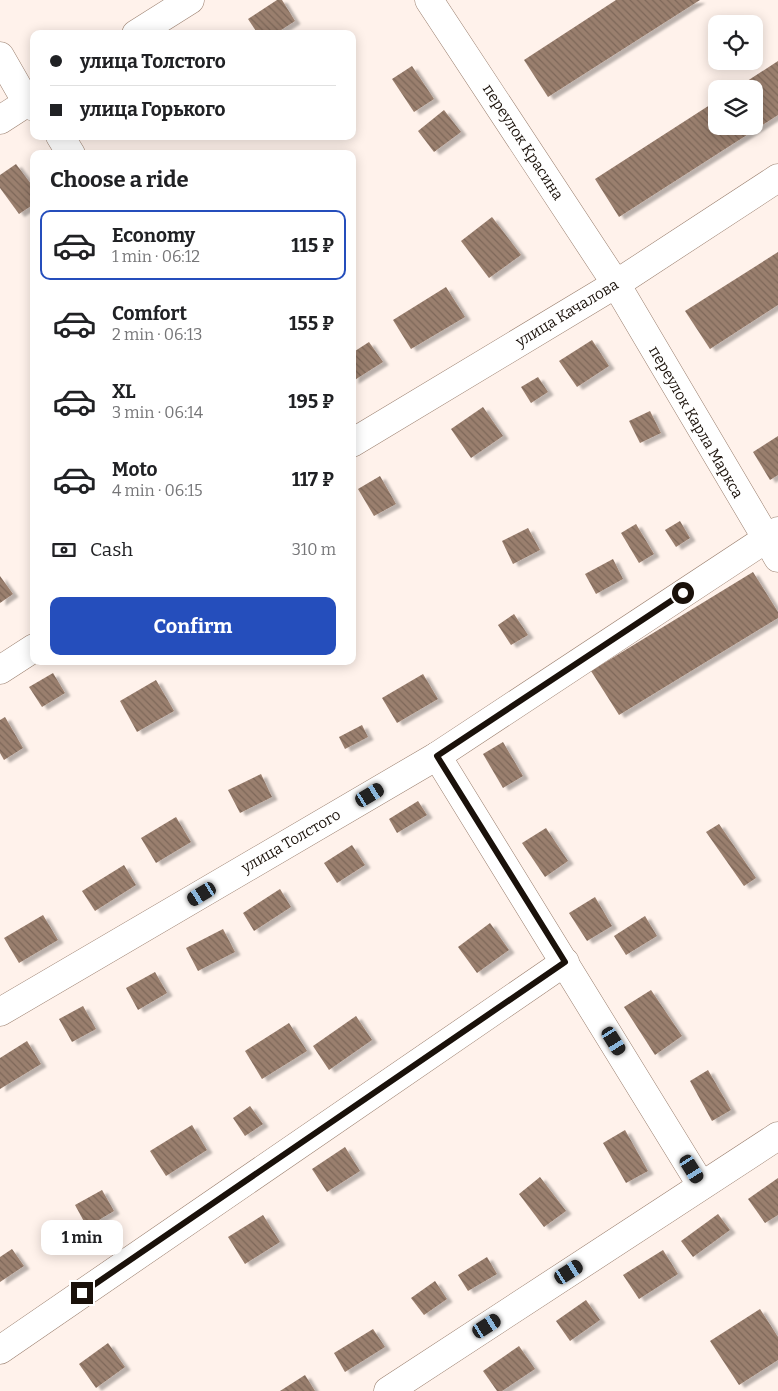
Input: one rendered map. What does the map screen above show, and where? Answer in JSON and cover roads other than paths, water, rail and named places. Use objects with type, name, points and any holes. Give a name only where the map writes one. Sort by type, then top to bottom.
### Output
[{"type":"street","points":[[142,30],[190,0]]},
{"type":"street","name":"переулок Красина","points":[[430,0],[616,284]]},
{"type":"street","points":[[0,56],[30,101]]},
{"type":"street","points":[[0,120],[30,103]]},
{"type":"street","name":"улица Качалова","points":[[356,441],[616,284],[778,178]]},
{"type":"street","name":"переулок Карла Маркса","points":[[616,284],[774,543]]},
{"type":"street","name":"улица Толстого","points":[[0,1012],[437,756],[774,543]]},
{"type":"street","points":[[0,670],[30,651]]},
{"type":"street","points":[[437,756],[701,1184]]},
{"type":"street","points":[[1,1348],[565,962]]},
{"type":"street","points":[[388,1391],[701,1184],[778,1136]]}]
